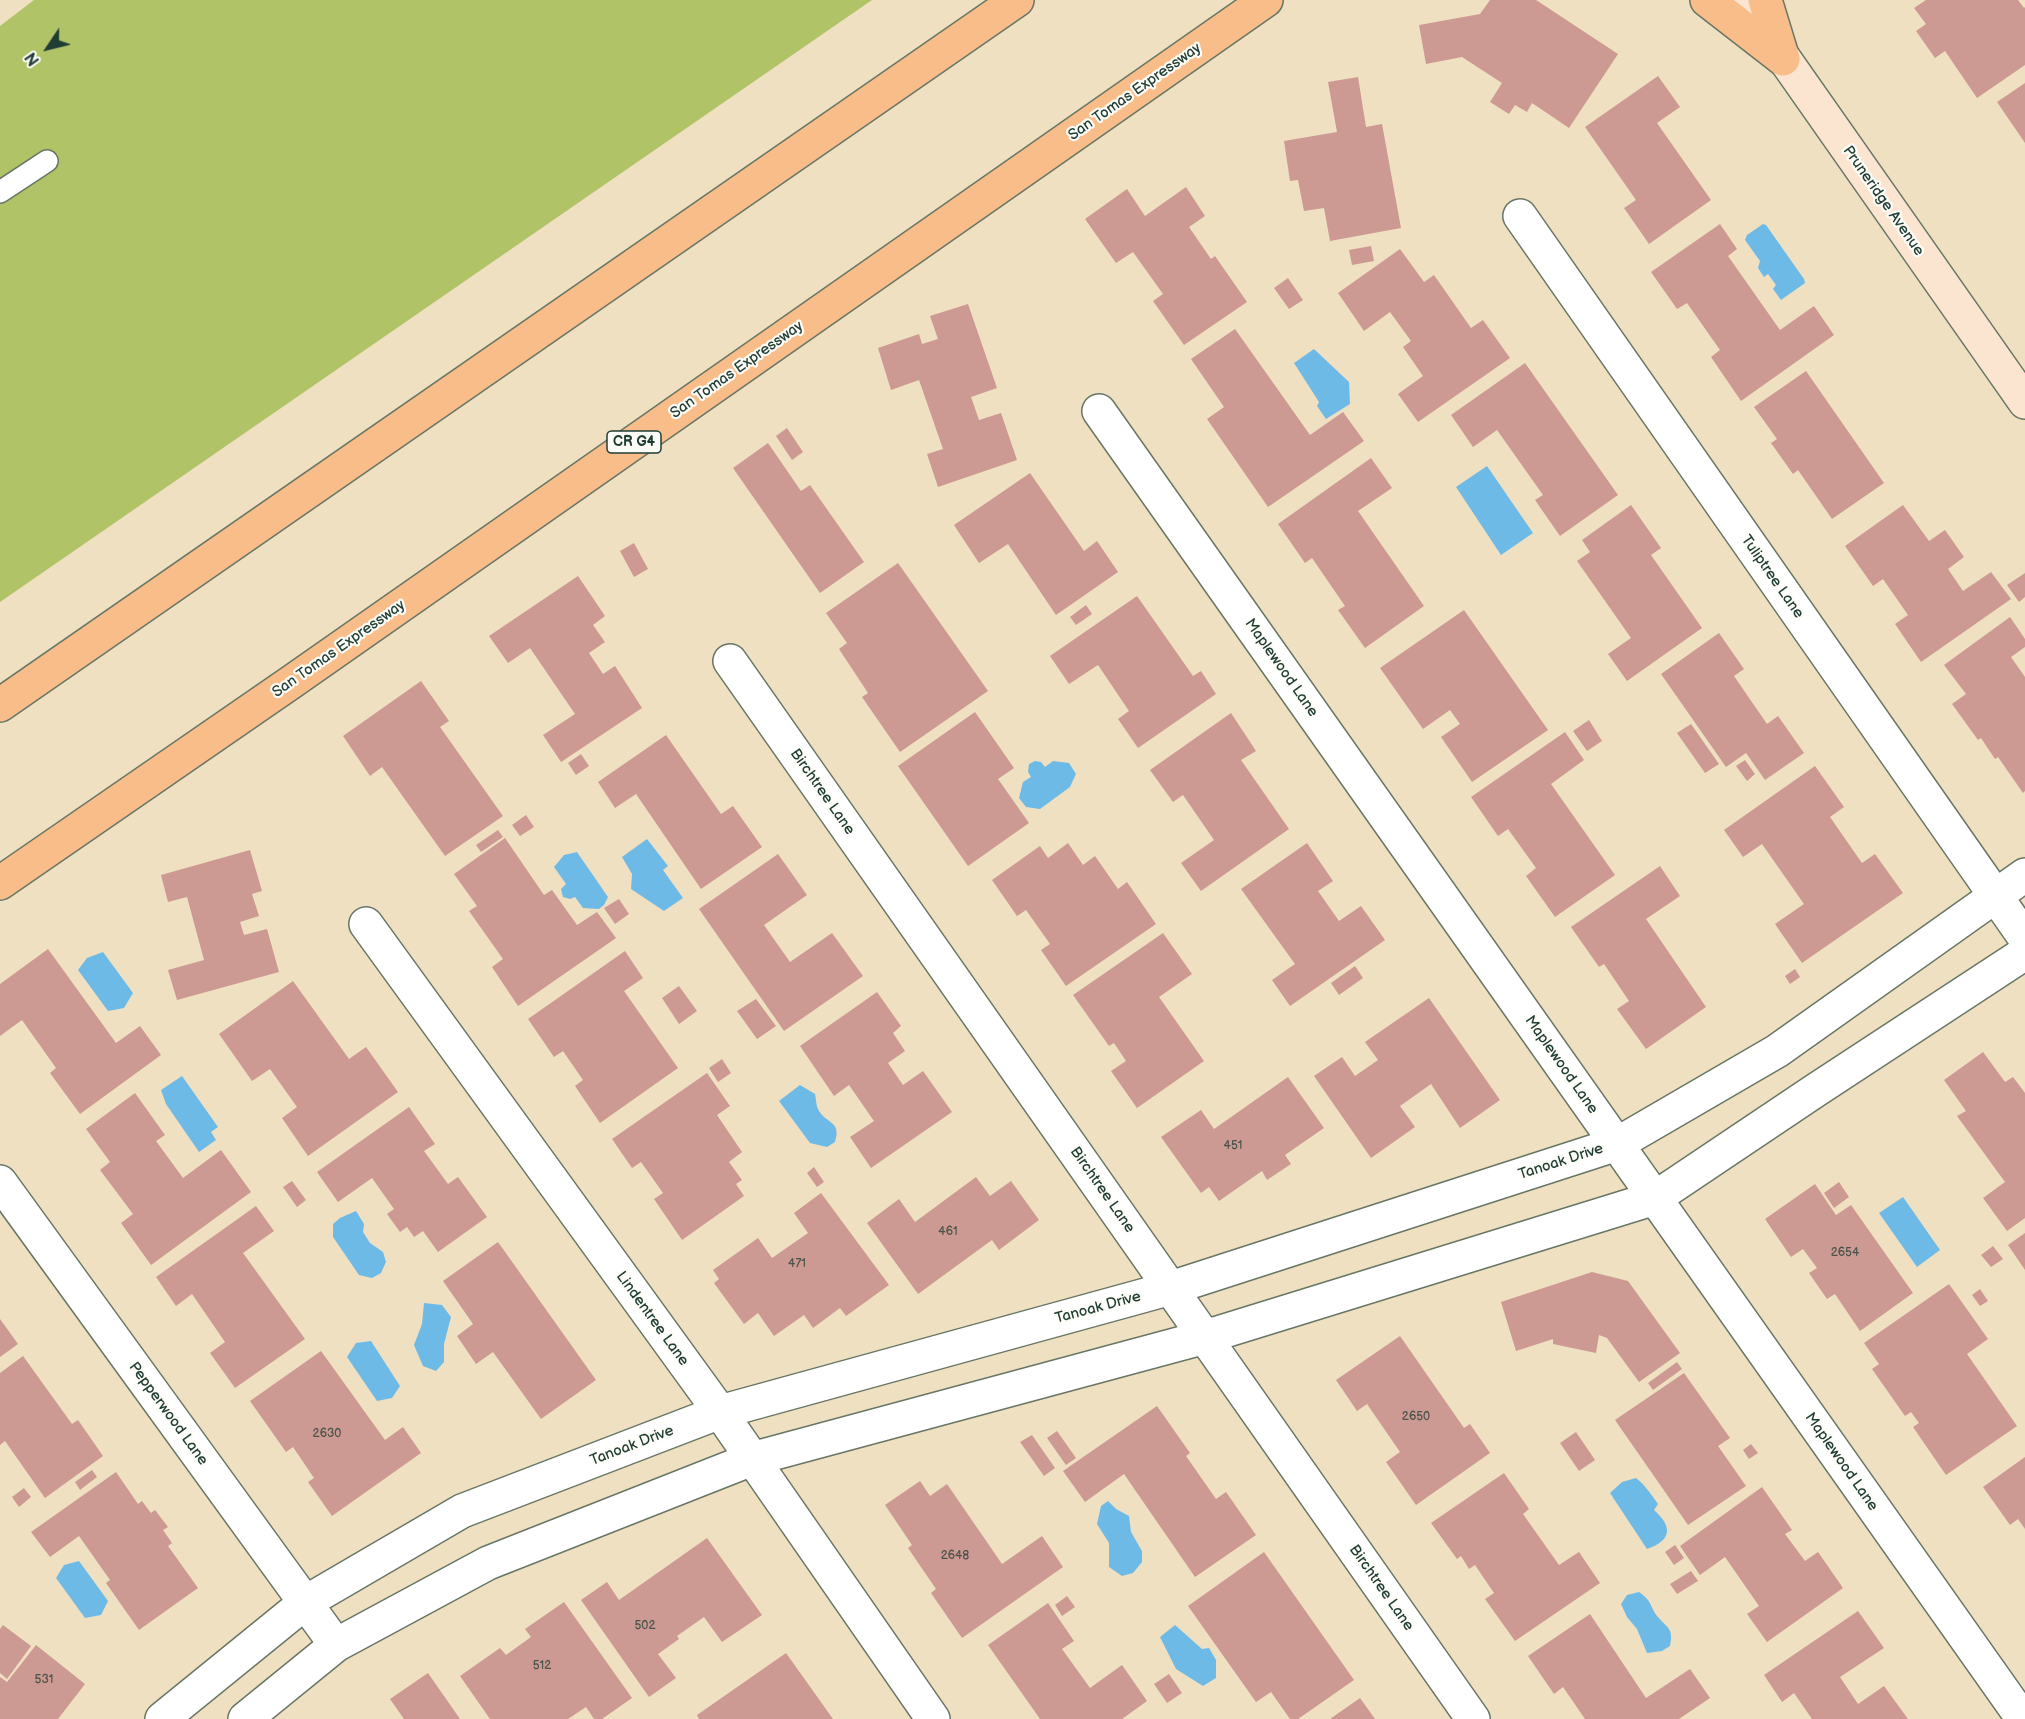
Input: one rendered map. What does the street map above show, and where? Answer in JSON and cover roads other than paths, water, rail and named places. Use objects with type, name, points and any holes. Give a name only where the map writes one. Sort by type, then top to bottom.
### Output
[{"type":"highway","points":[[0,705],[1017,0]]},
{"type":"highway","name":"San Tomas Expressway","points":[[0,883],[310,669],[1266,0]]},
{"type":"highway","points":[[1707,0],[1783,59]]},
{"type":"highway","points":[[1765,0],[1783,59]]},
{"type":"main road","name":"Pruneridge Avenue","points":[[1743,0],[2025,402]]},
{"type":"street","name":"Tuliptree Lane","points":[[1520,216],[2025,938]]},
{"type":"street","name":"Maplewood Lane","points":[[1099,411],[2023,1719]]},
{"type":"street","name":"Birchtree Lane","points":[[730,661],[1473,1719]]},
{"type":"street","name":"Tanoak Drive","points":[[162,1719],[306,1602],[462,1511],[720,1412],[1171,1288],[1617,1144],[1777,1051],[2025,875]]},
{"type":"street","name":"Lindentree Lane","points":[[366,924],[720,1412],[933,1719]]},
{"type":"street","points":[[245,1719],[336,1645],[488,1563],[752,1459],[1205,1337],[1656,1198],[1816,1090],[2025,954]]},
{"type":"street","name":"Pepperwood Lane","points":[[0,1182],[336,1645]]},
{"type":"lane","points":[[0,192],[47,161]]},
{"type":"water","points":[[1763,224],[1766,225],[1805,283],[1781,300],[1773,289],[1776,285],[1768,274],[1764,277],[1758,268],[1760,261],[1745,240],[1747,235]]},
{"type":"water","points":[[1314,349],[1349,382],[1350,404],[1326,419],[1317,406],[1319,402],[1294,363]]},
{"type":"water","points":[[1487,466],[1533,533],[1501,555],[1456,487]]},
{"type":"water","points":[[1035,761],[1041,762],[1045,767],[1053,761],[1069,763],[1076,774],[1070,787],[1040,809],[1026,807],[1019,798],[1023,782],[1031,777],[1028,772],[1029,764]]},
{"type":"water","points":[[647,839],[668,866],[663,870],[683,898],[664,911],[631,889],[632,874],[622,857]]},
{"type":"water","points":[[577,852],[608,897],[599,909],[583,908],[575,897],[570,899],[563,897],[561,889],[566,884],[554,867],[564,855]]},
{"type":"water","points":[[103,952],[133,993],[124,1008],[108,1011],[78,970],[87,958]]},
{"type":"water","points":[[182,1076],[218,1127],[211,1132],[216,1140],[199,1152],[166,1104],[161,1090]]},
{"type":"water","points":[[800,1085],[815,1094],[821,1114],[835,1126],[837,1135],[835,1142],[827,1147],[810,1143],[779,1101]]},
{"type":"water","points":[[1903,1197],[1940,1250],[1917,1267],[1879,1213]]},
{"type":"water","points":[[356,1211],[364,1224],[363,1232],[370,1243],[383,1252],[386,1262],[381,1273],[372,1278],[359,1275],[333,1237],[333,1224]]},
{"type":"water","points":[[424,1303],[442,1305],[451,1317],[444,1344],[444,1362],[436,1371],[423,1366],[414,1345],[422,1324]]},
{"type":"water","points":[[371,1341],[400,1386],[392,1398],[377,1401],[347,1357],[356,1343]]},
{"type":"water","points":[[1636,1478],[1658,1504],[1654,1510],[1667,1527],[1662,1541],[1647,1549],[1610,1493],[1622,1482]]},
{"type":"water","points":[[1108,1501],[1116,1509],[1129,1516],[1131,1532],[1142,1551],[1142,1562],[1133,1573],[1122,1576],[1109,1567],[1109,1543],[1097,1524],[1101,1506]]},
{"type":"water","points":[[79,1561],[108,1601],[101,1615],[85,1618],[56,1578],[64,1565]]},
{"type":"water","points":[[1639,1592],[1649,1601],[1670,1632],[1670,1646],[1662,1651],[1647,1653],[1637,1629],[1627,1617],[1621,1604],[1627,1595]]},
{"type":"water","points":[[1175,1625],[1202,1649],[1209,1648],[1216,1660],[1216,1678],[1203,1686],[1176,1669],[1160,1637]]}]
